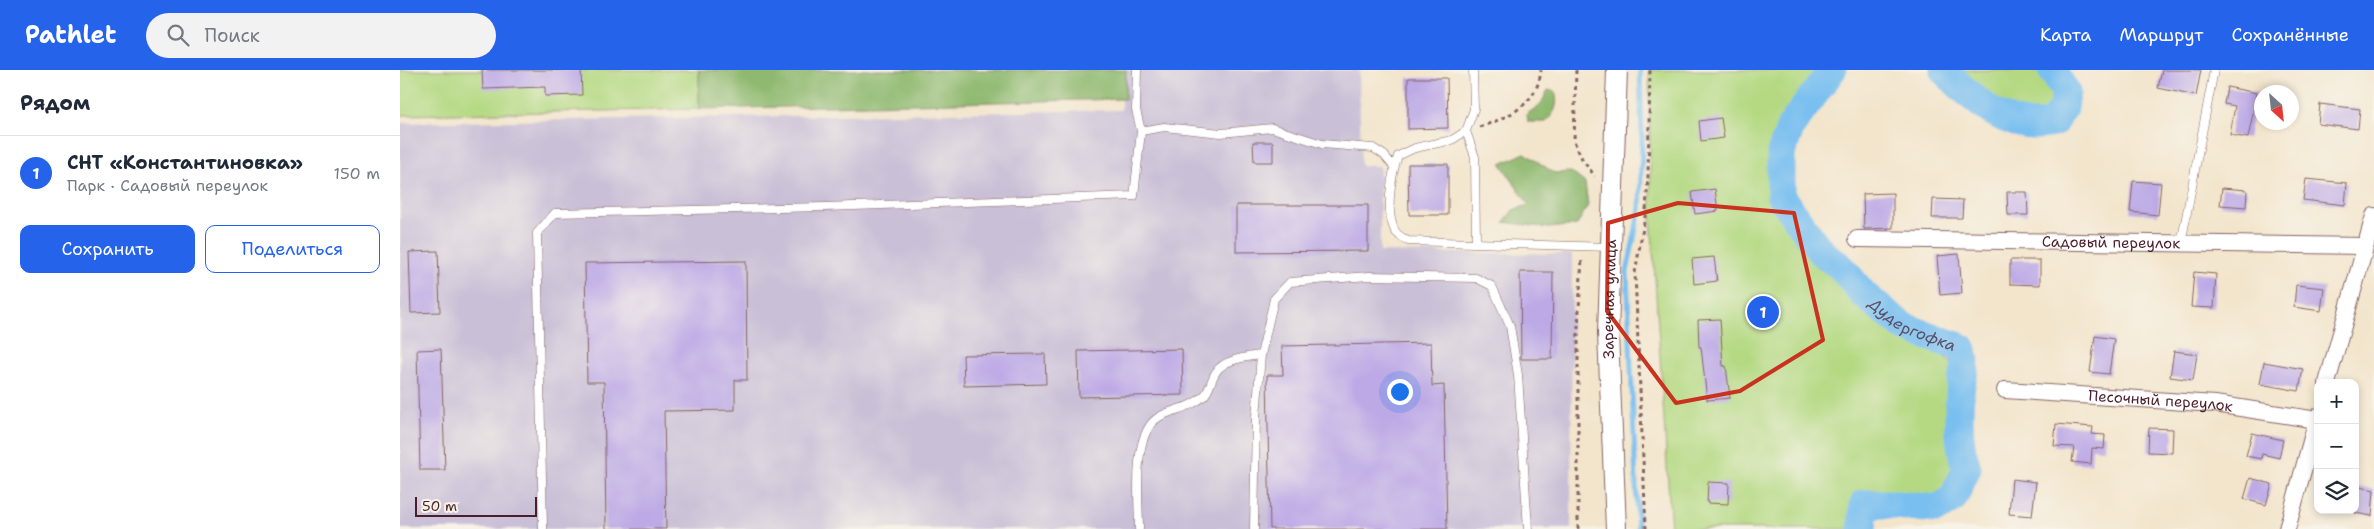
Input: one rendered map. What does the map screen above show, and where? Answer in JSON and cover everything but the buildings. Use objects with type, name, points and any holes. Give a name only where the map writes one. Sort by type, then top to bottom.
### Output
[{"type":"street","name":"Заречная улица","points":[[1616,529],[1608,333],[1617,70]]},
{"type":"street","points":[[2328,379],[2374,216]]},
{"type":"street","name":"Садовый переулок","points":[[1858,239],[2365,246]]},
{"type":"street","name":"Песочный переулок","points":[[2005,390],[2215,404],[2314,418]]},
{"type":"street","points":[[2287,529],[2315,424]]},
{"type":"lane","points":[[543,529],[537,234],[555,213],[1134,196],[1141,131],[1136,110],[1137,70]]},
{"type":"lane","points":[[1473,70],[1474,109],[1466,131],[1474,157],[1476,243]]},
{"type":"lane","points":[[2181,244],[2214,70]]},
{"type":"lane","points":[[1141,131],[1164,128],[1221,132],[1272,128],[1288,135],[1322,144],[1373,148],[1384,155],[1394,167]]},
{"type":"lane","points":[[1466,131],[1452,140],[1415,148],[1398,156],[1391,177],[1392,221],[1396,234],[1408,241],[1610,247]]},
{"type":"lane","points":[[1254,529],[1256,417],[1261,355],[1274,299],[1290,282],[1369,276],[1476,278],[1492,286],[1510,326],[1518,376],[1528,529]]},
{"type":"lane","points":[[1140,529],[1140,456],[1145,431],[1158,417],[1189,407],[1206,394],[1216,370],[1234,360],[1261,355]]},
{"type":"path","points":[[1466,131],[1498,122],[1516,112],[1536,89],[1541,70]]},
{"type":"path","points":[[1576,70],[1574,141],[1582,161],[1595,175],[1613,187]]},
{"type":"path","points":[[1646,529],[1635,273],[1648,185],[1651,130],[1650,70]]},
{"type":"path","points":[[1578,529],[1579,286],[1580,260],[1588,246]]},
{"type":"highlighted area","points":[[1678,203],[1794,213],[1823,340],[1740,391],[1676,403],[1607,311],[1608,223]]},
{"type":"shaded area","points":[[1122,70],[1359,70],[1361,166],[1380,166],[1380,252],[1572,254],[1571,529],[400,529],[400,123],[1121,110]]},
{"type":"green space","points":[[400,70],[699,70],[699,109],[400,115]]},
{"type":"green space","points":[[699,70],[1126,70],[1125,99],[699,109]]},
{"type":"green space","points":[[1649,70],[1820,70],[1804,88],[1783,129],[1772,170],[1776,205],[1844,289],[1893,335],[1936,350],[1951,362],[1956,465],[1951,487],[1933,498],[1872,494],[1852,505],[1853,529],[1671,529],[1651,217]]},
{"type":"green space","points":[[1952,70],[2042,70],[2057,93],[2055,109],[2045,119],[2016,116],[2004,112],[1983,99]]},
{"type":"green space","points":[[1548,90],[1555,92],[1556,96],[1556,104],[1552,115],[1546,122],[1528,122],[1527,114],[1541,104]]},
{"type":"green space","points":[[1525,153],[1554,173],[1571,172],[1585,183],[1588,205],[1577,225],[1549,228],[1504,222],[1513,210],[1529,205],[1501,164]]},
{"type":"waterway","points":[[1638,529],[1627,272],[1640,209],[1642,136],[1640,70]]},
{"type":"waterway","name":"Дудергофка","points":[[1832,70],[1791,126],[1781,153],[1781,197],[1821,252],[1841,267],[1864,295],[1904,327],[1962,348],[1965,361],[1960,394],[1959,422],[1960,441],[1967,468],[1953,499],[1937,509],[1886,504],[1864,504],[1862,529]]},
{"type":"waterway","name":"Дудергофка","points":[[1944,70],[1979,103],[1992,112],[2021,124],[2037,125],[2053,123],[2063,107],[2066,92],[2052,70]]},
{"type":"place","name":"СНТ «Константиновка»","points":[[1763,312]]}]
